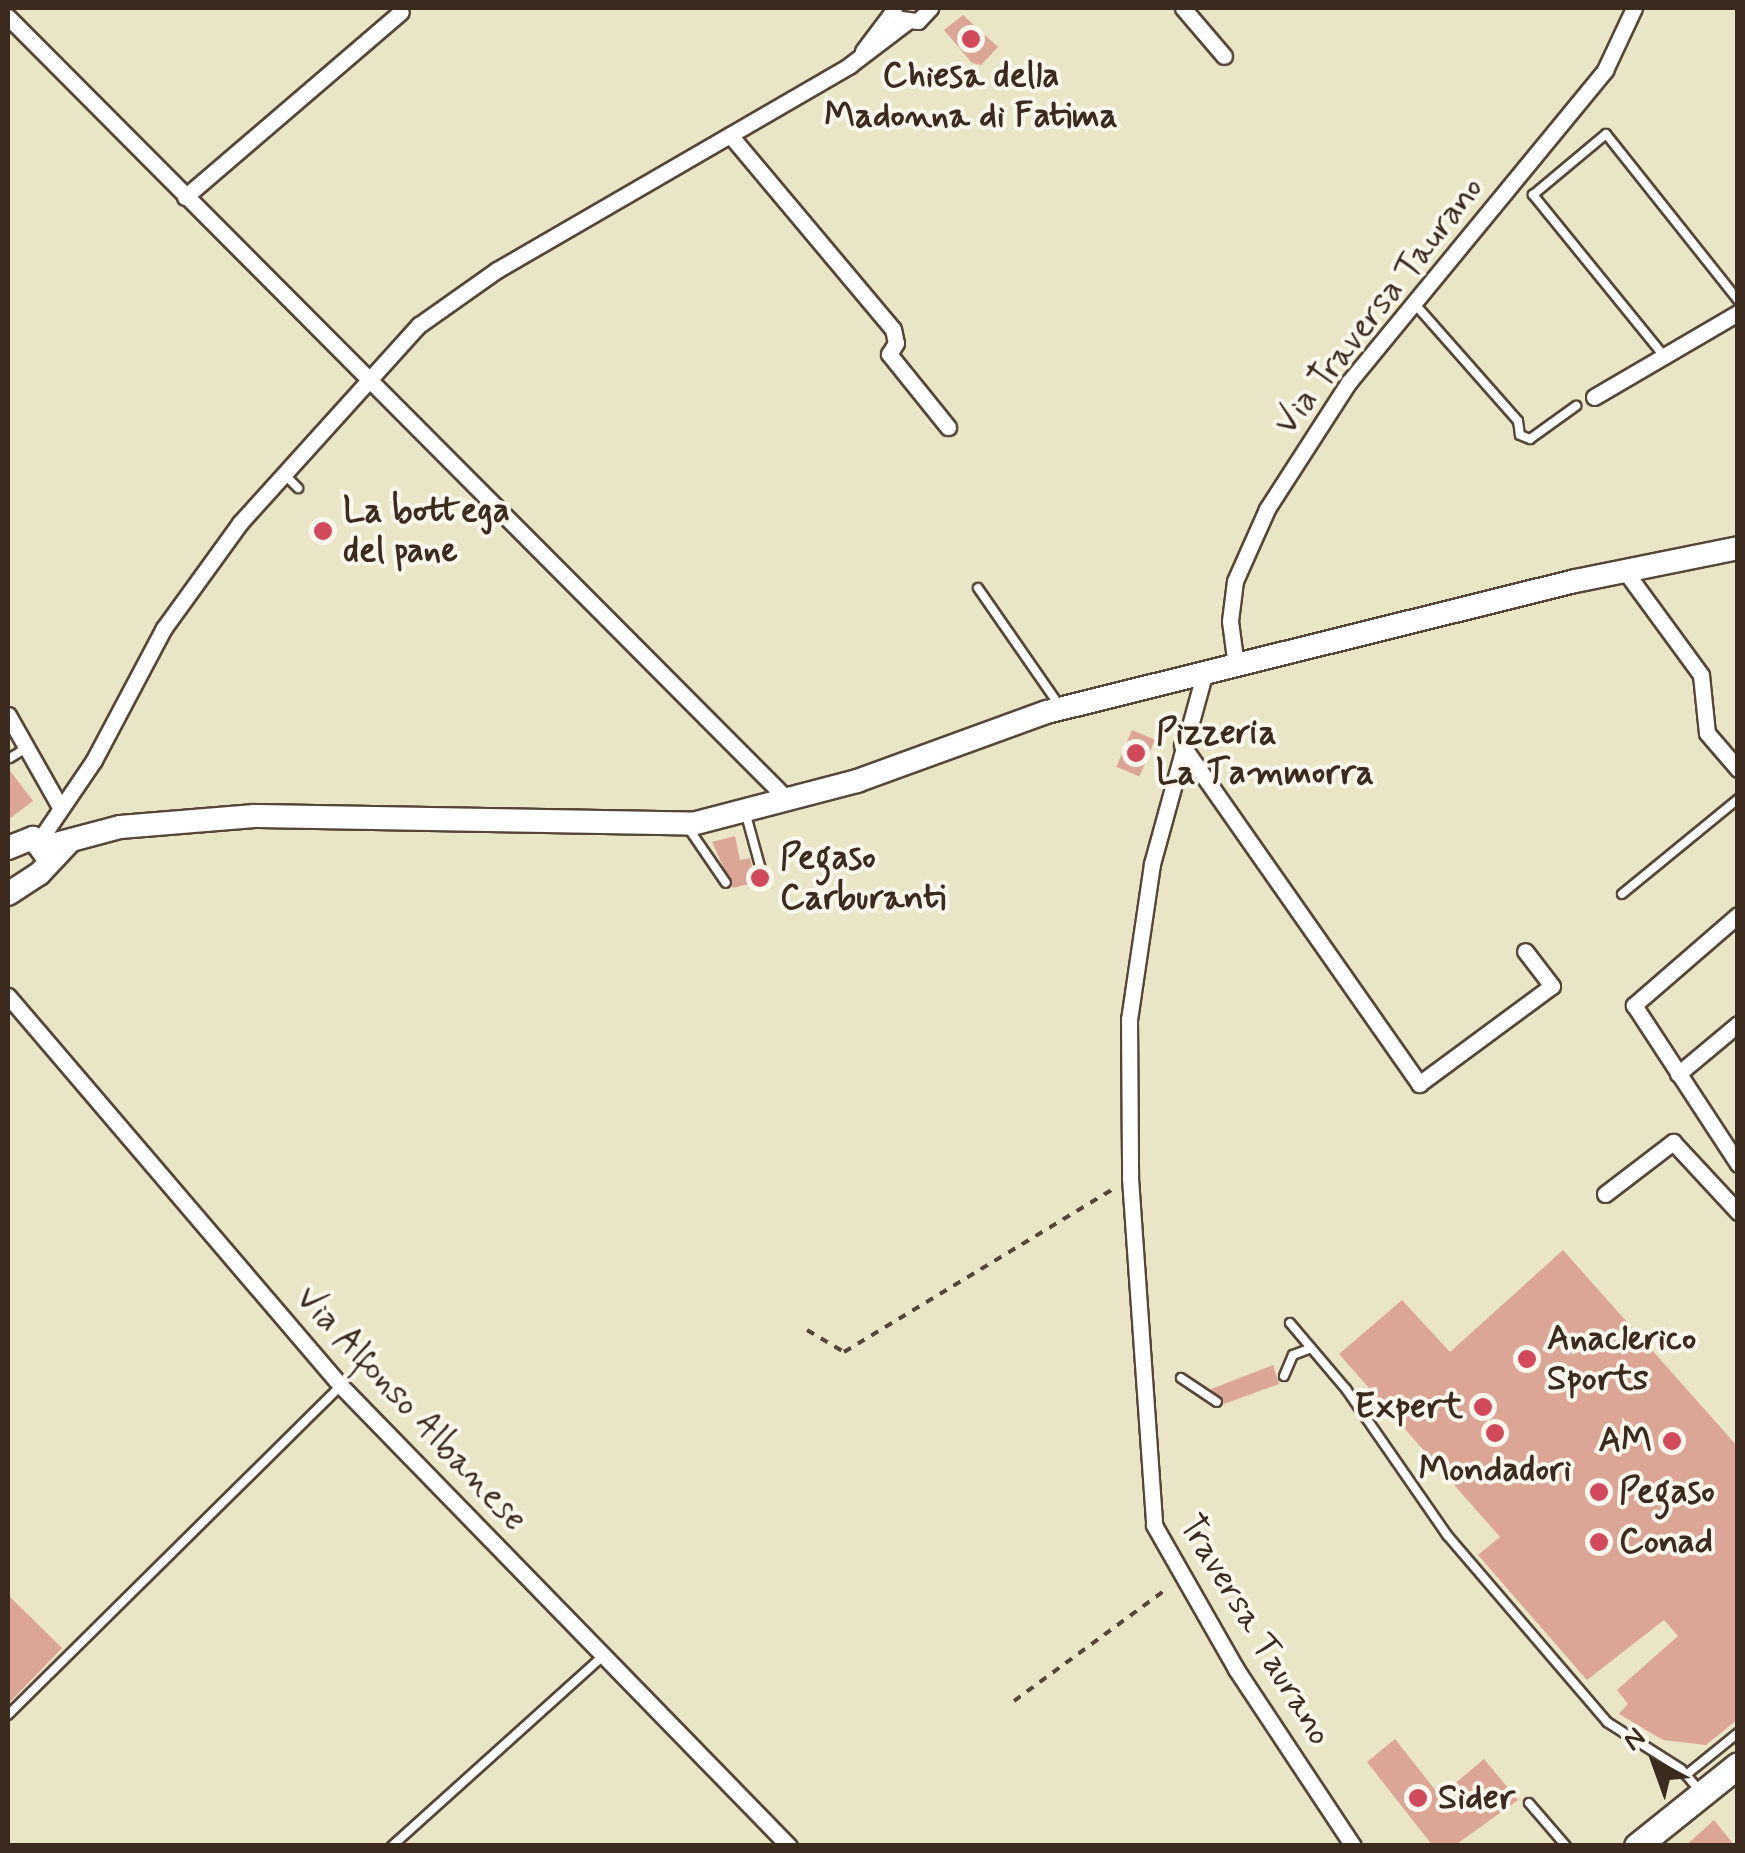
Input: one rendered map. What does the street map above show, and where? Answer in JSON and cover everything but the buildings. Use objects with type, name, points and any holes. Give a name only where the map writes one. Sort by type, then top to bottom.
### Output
[{"type":"main road","points":[[1638,1846],[1694,1784],[1738,1765]]},
{"type":"street","points":[[8,894],[32,848],[94,760],[164,628],[284,474],[419,325],[497,270],[850,65],[908,21],[942,8]]},
{"type":"street","points":[[1183,8],[1224,56]]},
{"type":"street","name":"Via Traversa Taurano","points":[[1236,666],[1230,621],[1234,581],[1266,509],[1349,382],[1605,70],[1634,8]]},
{"type":"street","points":[[850,65],[894,9],[908,21]]},
{"type":"street","points":[[185,197],[401,12]]},
{"type":"street","points":[[8,17],[185,197],[372,378],[788,800]]},
{"type":"street","points":[[730,135],[893,329],[896,342],[890,354],[948,428]]},
{"type":"street","points":[[1594,397],[1738,313]]},
{"type":"street","points":[[32,848],[76,838],[256,816],[686,824],[788,800],[1062,709],[1147,696],[1236,666],[1624,571],[1738,548]]},
{"type":"street","points":[[1624,571],[1701,676],[1707,733],[1738,769]]},
{"type":"street","name":"Traversa Taurano","points":[[1204,675],[1152,864],[1129,1019],[1131,1185],[1154,1526],[1180,1578],[1354,1846]]},
{"type":"street","points":[[8,714],[76,838]]},
{"type":"street","points":[[1182,745],[1419,1084],[1552,986],[1525,951]]},
{"type":"street","points":[[1738,914],[1634,1005],[1738,1164]]},
{"type":"street","name":"Via Alfonso Albanese","points":[[8,996],[341,1386],[790,1846]]},
{"type":"street","points":[[1678,1074],[1738,1024]]},
{"type":"street","points":[[1605,1194],[1673,1142],[1738,1212]]},
{"type":"lane","points":[[1664,356],[1533,195],[1606,134],[1738,300]]},
{"type":"lane","points":[[1414,303],[1518,421],[1520,435],[1530,439],[1576,406]]},
{"type":"lane","points":[[284,474],[298,488]]},
{"type":"lane","points":[[978,588],[1062,709]]},
{"type":"lane","points":[[10,758],[26,748]]},
{"type":"lane","points":[[1622,894],[1738,800]]},
{"type":"lane","points":[[747,810],[762,873]]},
{"type":"lane","points":[[686,824],[726,882]]},
{"type":"lane","points":[[1290,1323],[1446,1535],[1607,1722],[1694,1784],[1738,1733]]},
{"type":"lane","points":[[1284,1376],[1293,1355],[1312,1348]]},
{"type":"lane","points":[[1181,1378],[1217,1402]]},
{"type":"lane","points":[[8,1715],[341,1386]]},
{"type":"lane","points":[[392,1846],[604,1655]]},
{"type":"lane","points":[[1529,1803],[1566,1846]]},
{"type":"path","points":[[807,1330],[844,1352],[1131,1185]]},
{"type":"path","points":[[1014,1702],[1180,1578]]},
{"type":"place","name":"Chiesa della Madonna di Fatima","points":[[971,39]]},
{"type":"place","name":"La bottega del pane","points":[[323,531]]},
{"type":"place","name":"Pizzeria La Tammorra","points":[[1136,753]]},
{"type":"place","name":"Pegaso Carburanti","points":[[760,878]]},
{"type":"place","name":"Anaclerico Sports","points":[[1527,1359]]},
{"type":"place","name":"Expert","points":[[1483,1407]]},
{"type":"place","name":"Mondadori","points":[[1495,1433]]},
{"type":"place","name":"AM","points":[[1672,1441]]},
{"type":"place","name":"Pegaso","points":[[1599,1492]]},
{"type":"place","name":"Conad","points":[[1599,1542]]},
{"type":"place","name":"Sider","points":[[1418,1798]]}]
